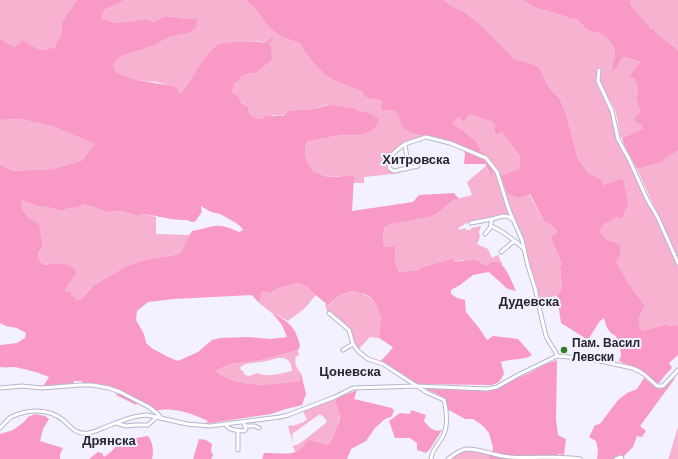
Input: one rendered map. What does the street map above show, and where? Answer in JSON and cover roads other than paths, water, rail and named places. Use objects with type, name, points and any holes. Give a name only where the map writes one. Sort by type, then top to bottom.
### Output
[{"type":"street","points":[[598,70],[598,82],[612,111],[618,139],[629,159],[647,199],[658,218],[678,263]]},
{"type":"street","points":[[418,166],[394,171],[390,169],[389,165],[393,154],[398,149],[405,144],[426,137],[450,143],[486,158],[497,172],[502,192],[522,240],[528,266],[536,288],[546,336],[557,356]]},
{"type":"street","points":[[405,144],[407,162],[406,169]]},
{"type":"street","points":[[471,223],[503,216],[509,216],[512,219]]},
{"type":"street","points":[[485,234],[491,226],[492,219]]},
{"type":"street","points":[[491,226],[497,228],[524,248]]},
{"type":"street","points":[[501,252],[513,242],[516,242]]},
{"type":"street","points":[[329,313],[349,330],[353,344],[358,352],[376,362],[383,364],[426,392],[443,399],[445,402],[446,429],[434,450],[432,459]]},
{"type":"street","points":[[343,350],[353,344]]},
{"type":"street","points":[[0,428],[11,417],[24,412],[38,410],[56,415],[66,422],[71,428],[78,432],[84,433],[90,433],[142,415],[199,426],[226,425],[288,415],[335,397],[353,388],[417,386],[487,389],[497,387],[557,356],[591,359],[632,368],[645,374],[657,386],[663,386],[678,370]]},
{"type":"street","points":[[0,388],[16,386],[42,388],[92,385],[109,388],[149,407],[158,414],[159,418]]},
{"type":"street","points":[[116,423],[126,426],[148,425],[159,418]]},
{"type":"street","points":[[242,422],[245,426]]},
{"type":"street","points":[[226,425],[231,430],[238,431],[245,430],[245,426]]},
{"type":"street","points":[[245,426],[255,426],[259,428]]},
{"type":"street","points":[[238,431],[238,450]]},
{"type":"street","points":[[448,459],[458,452],[466,449],[508,457],[561,456],[580,459]]},
{"type":"street","points":[[616,459],[621,457],[622,459]]},
{"type":"place","name":"Пам. Васил Левски","points":[[564,350]]},
{"type":"district","name":"Хитровска","points":[[416,159]]},
{"type":"district","name":"Дудевска","points":[[529,301]]},
{"type":"district","name":"Цоневска","points":[[350,371]]},
{"type":"district","name":"Дрянска","points":[[109,440]]}]
